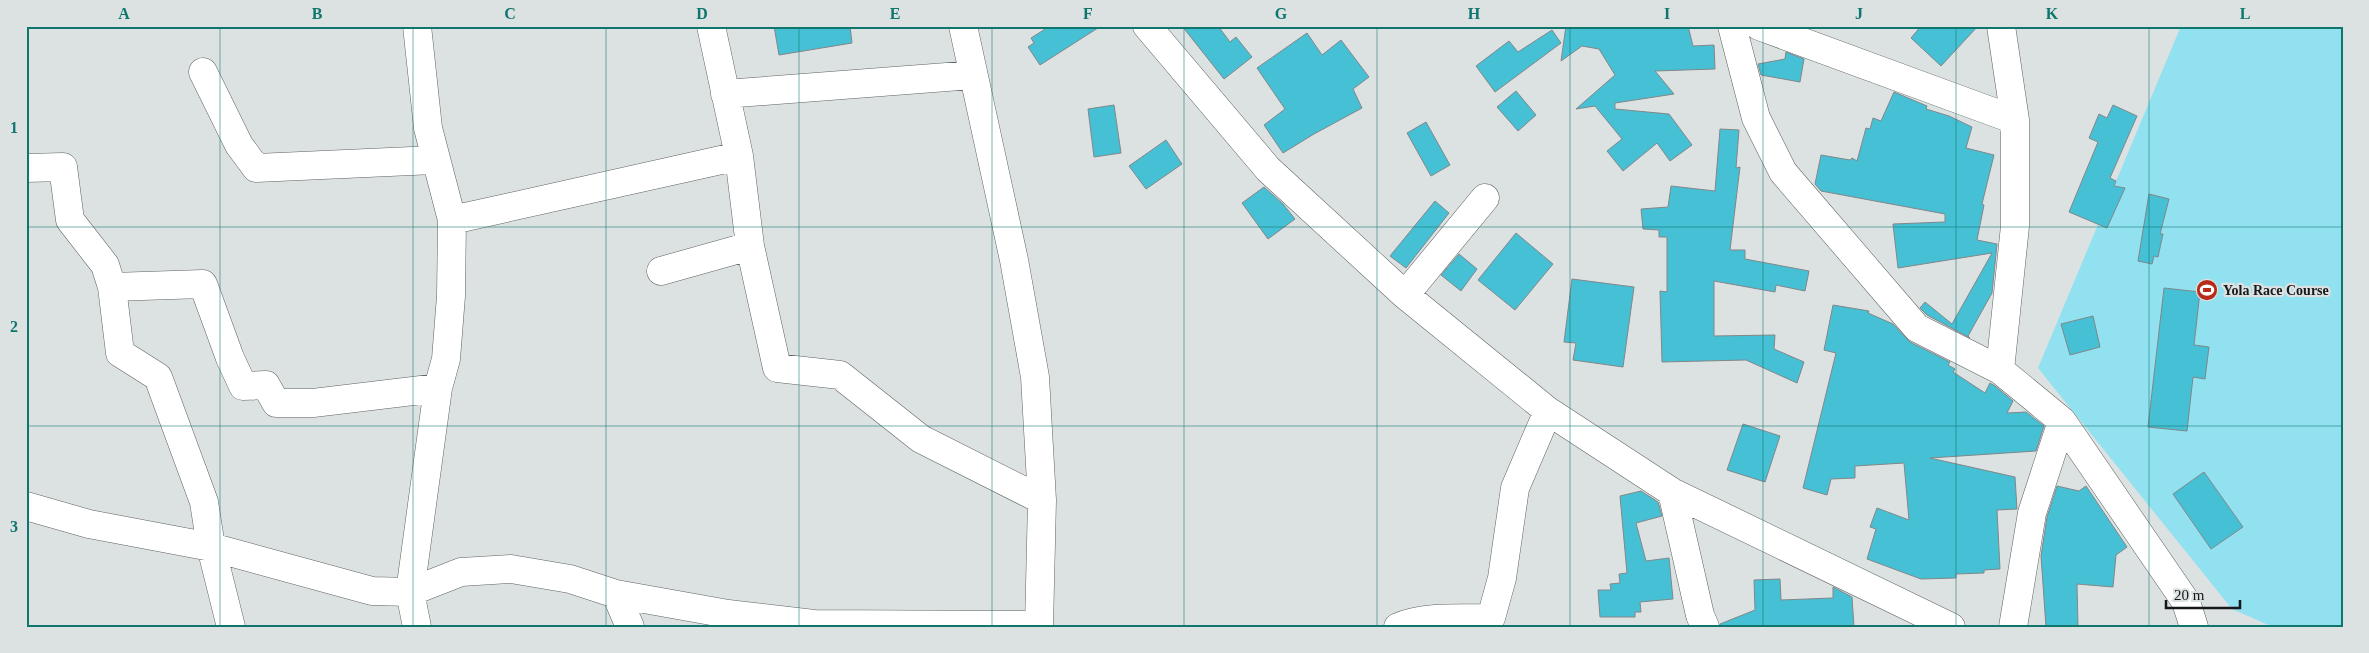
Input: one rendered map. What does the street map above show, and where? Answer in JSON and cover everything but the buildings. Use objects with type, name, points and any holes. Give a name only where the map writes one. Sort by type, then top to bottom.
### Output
[{"type":"street","points":[[417,26],[428,128],[434,160],[452,220],[451,296],[446,359],[438,388],[410,592],[417,627]]},
{"type":"street","points":[[711,26],[739,156],[750,246],[777,368],[840,376],[921,438],[1042,500]]},
{"type":"street","points":[[26,506],[89,524],[210,548],[372,590],[410,592],[461,572],[511,568],[570,579],[616,594],[728,614],[814,624],[1039,626],[1042,500],[1035,376],[1014,260],[963,26]]},
{"type":"street","points":[[1146,26],[1268,168],[1405,295],[1548,411],[1672,492],[1951,627]]},
{"type":"street","points":[[1732,26],[1756,118],[1782,172],[1917,328],[2000,370],[2062,421],[2186,602],[2194,627]]},
{"type":"street","points":[[1759,26],[2016,120]]},
{"type":"street","points":[[2000,370],[2015,226],[2016,120],[2001,26]]},
{"type":"street","points":[[203,72],[239,145],[256,168],[434,160]]},
{"type":"street","points":[[725,94],[973,75]]},
{"type":"street","points":[[452,220],[739,156]]},
{"type":"street","points":[[26,168],[63,167],[70,220],[105,265],[112,287],[120,353],[158,377],[204,502],[210,548],[231,627]]},
{"type":"street","points":[[1405,295],[1485,198]]},
{"type":"street","points":[[661,271],[750,246]]},
{"type":"street","points":[[112,287],[203,284],[230,358],[243,386],[266,385],[276,404],[313,402],[438,388]]},
{"type":"street","points":[[1398,627],[1407,623],[1433,619],[1491,618],[1502,578],[1515,488],[1548,411]]},
{"type":"street","points":[[2013,627],[2032,512],[2062,421]]},
{"type":"street","points":[[1672,492],[1704,627]]},
{"type":"street","points":[[616,594],[630,627]]},
{"type":"shaded area","name":"Yola Race Course","points":[[2181,26],[2343,26],[2343,627],[2273,627],[2232,609],[2038,368]]},
{"type":"place","name":"Yola Race Course","points":[[2207,290]]}]
